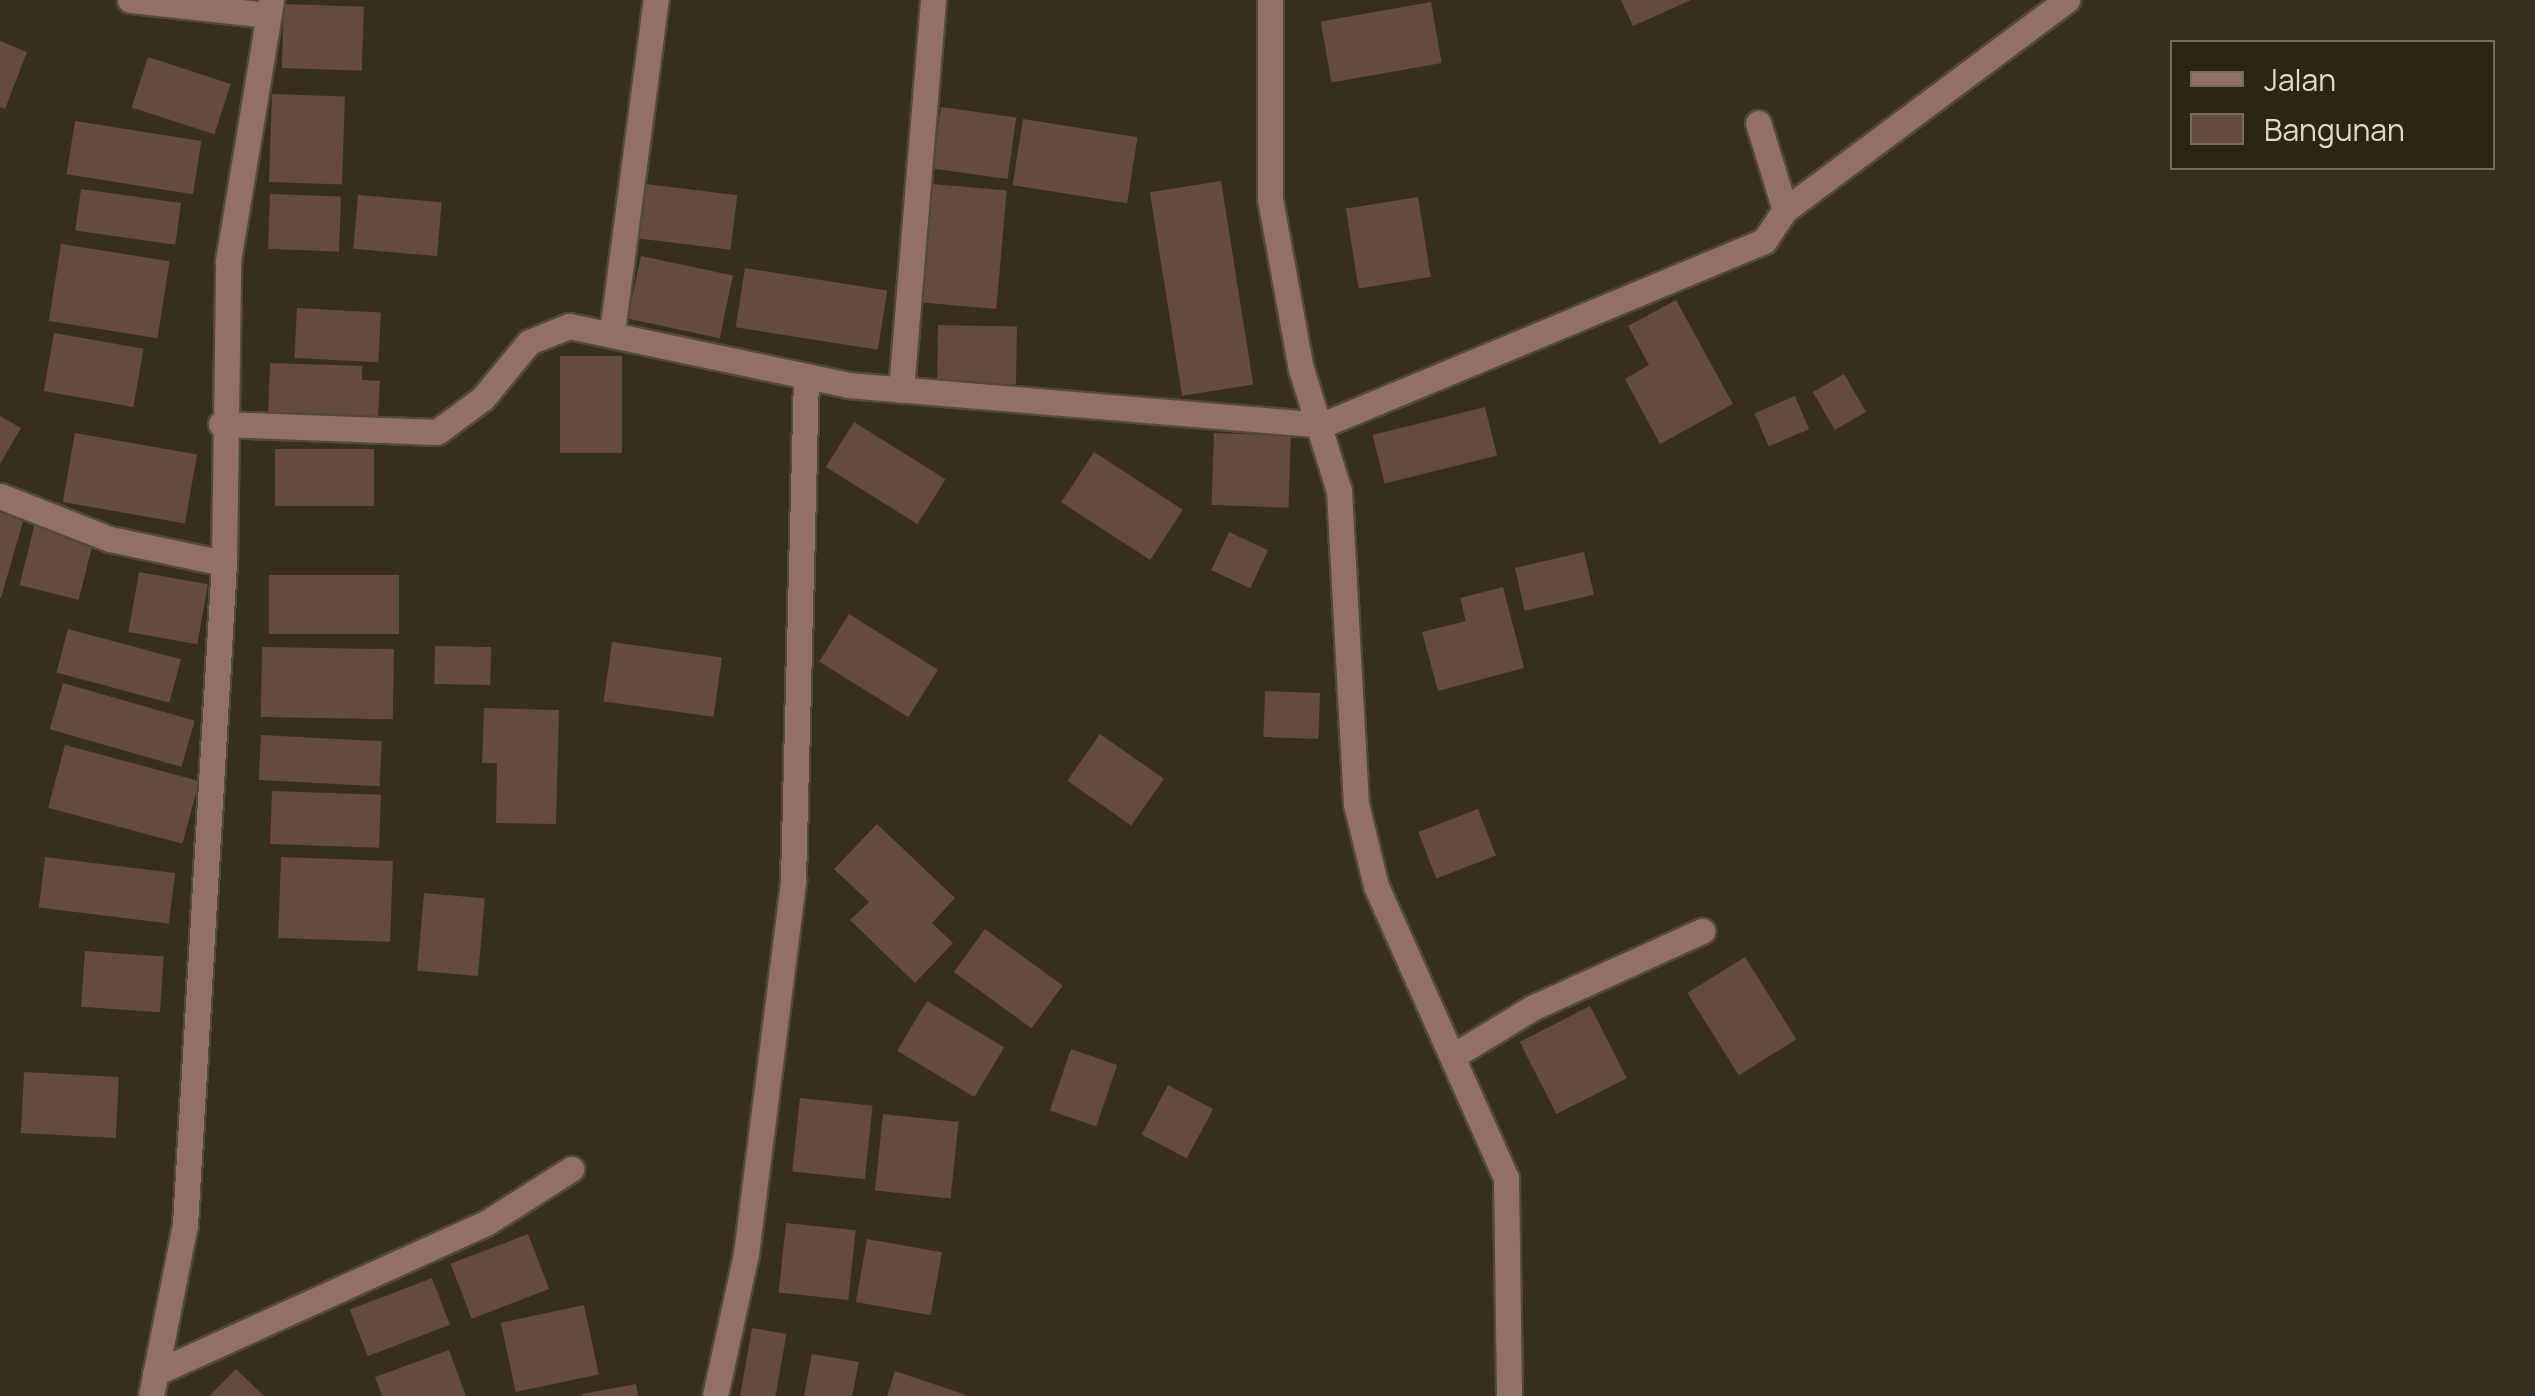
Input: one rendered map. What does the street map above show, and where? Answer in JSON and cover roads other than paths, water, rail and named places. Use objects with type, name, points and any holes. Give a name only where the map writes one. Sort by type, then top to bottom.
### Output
[{"type":"street","points":[[130,0],[269,8],[228,262],[221,424],[224,564],[185,1225],[153,1385]]},
{"type":"street","points":[[612,332],[656,0]]},
{"type":"street","points":[[901,390],[933,0]]},
{"type":"street","points":[[1270,0],[1270,199],[1302,369],[1322,425],[1338,491],[1347,704],[1364,844],[1506,1178],[1509,1396]]},
{"type":"street","points":[[1785,210],[2057,3]]},
{"type":"street","points":[[221,424],[437,432],[543,331],[612,332],[806,378],[901,390],[1322,425],[1727,258],[1780,230],[1785,210],[1758,123]]},
{"type":"street","points":[[715,1396],[746,1254],[792,880],[806,378]]},
{"type":"street","points":[[0,496],[110,540],[224,564]]},
{"type":"street","points":[[1454,1056],[1532,1008],[1702,932]]},
{"type":"street","points":[[153,1385],[486,1223],[571,1169]]}]
